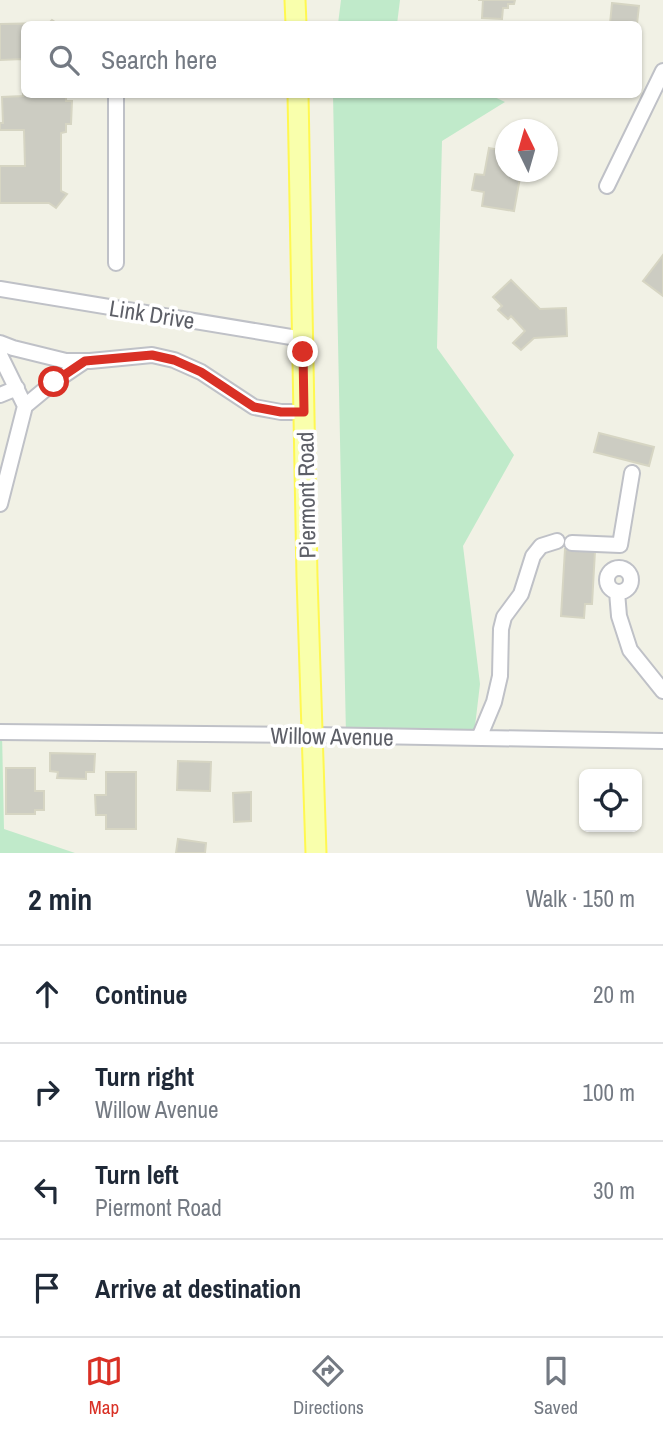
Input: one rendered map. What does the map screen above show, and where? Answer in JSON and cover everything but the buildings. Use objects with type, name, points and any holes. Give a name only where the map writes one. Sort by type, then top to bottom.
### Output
[{"type":"main road","points":[[295,0],[296,21]]},
{"type":"main road","name":"Piermont Road","points":[[298,98],[307,577],[316,853]]},
{"type":"street","points":[[607,186],[663,71]]},
{"type":"street","points":[[116,98],[116,263]]},
{"type":"street","name":"Link Drive","points":[[0,289],[303,339]]},
{"type":"street","points":[[0,343],[66,361],[152,355],[174,360],[201,372],[254,407],[281,412],[304,412]]},
{"type":"street","points":[[0,355],[25,407]]},
{"type":"street","points":[[0,504],[25,407],[54,382],[85,361]]},
{"type":"street","points":[[0,395],[17,388]]},
{"type":"street","points":[[632,473],[620,545],[620,568],[612,570],[607,580],[610,588],[617,592],[619,615],[630,650],[663,691]]},
{"type":"street","points":[[479,738],[494,702],[500,676],[501,629],[504,617],[521,594],[533,556],[541,546],[556,541]]},
{"type":"street","points":[[572,542],[620,545]]},
{"type":"street","name":"Willow Avenue","points":[[0,732],[663,741]]},
{"type":"green space","points":[[341,0],[400,0],[397,21],[338,21]]},
{"type":"green space","points":[[333,98],[496,98],[505,102],[442,141],[437,348],[514,455],[463,546],[480,684],[473,743],[346,736]]},
{"type":"green space","points":[[0,732],[4,829],[75,853],[0,853]]},
{"type":"route","points":[[54,382],[85,361],[152,355],[174,360],[201,372],[254,407],[281,412],[304,412],[303,352]]}]
